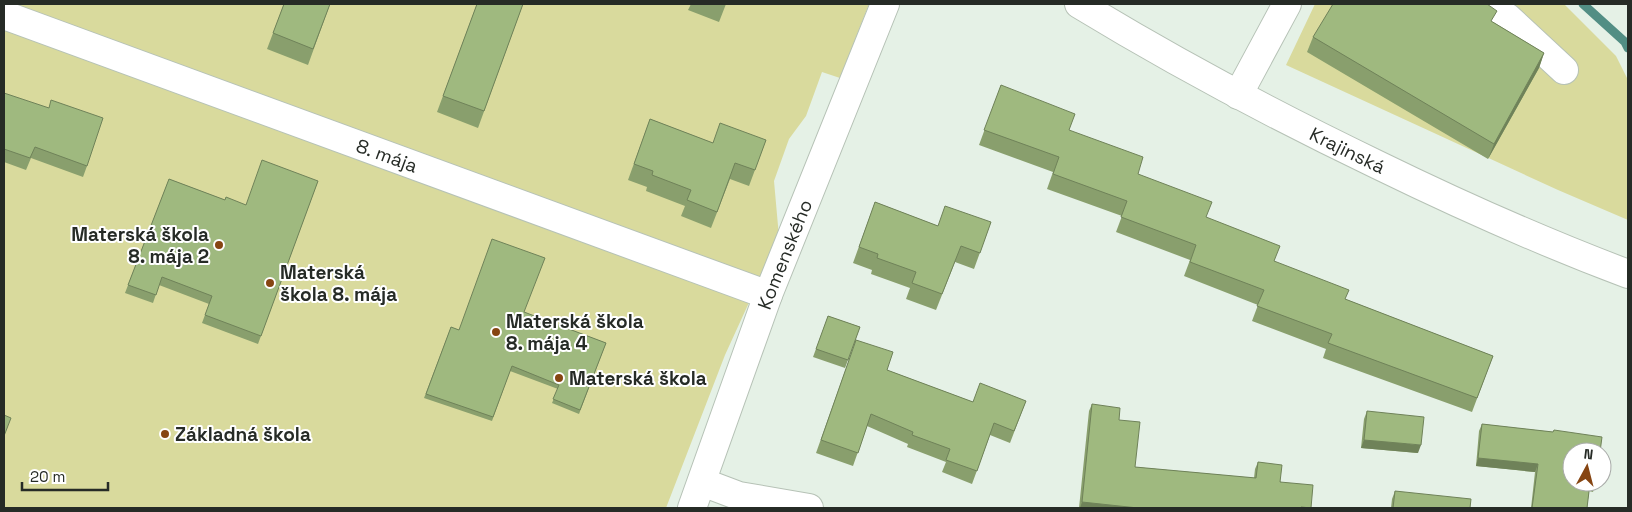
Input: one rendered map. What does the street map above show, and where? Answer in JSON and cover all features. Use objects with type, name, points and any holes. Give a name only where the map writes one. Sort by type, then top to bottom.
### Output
[{"type":"street","name":"Komenského","points":[[692,508],[768,295],[885,4]]},
{"type":"street","name":"Krajinská","points":[[1079,4],[1156,50],[1332,143],[1445,198],[1520,231],[1628,274]]},
{"type":"street","points":[[1238,95],[1287,4]]},
{"type":"street","points":[[1487,4],[1508,18],[1564,70]]},
{"type":"street","name":"8. mája","points":[[4,15],[768,295]]},
{"type":"street","points":[[702,482],[739,496],[809,508]]},
{"type":"green space","points":[[4,4],[869,4],[840,78],[822,72],[806,116],[789,139],[774,181],[779,237],[725,355],[666,508],[4,508]]},
{"type":"green space","points":[[1315,4],[1564,4],[1616,56],[1628,80],[1628,220],[1558,190],[1286,65]]},
{"type":"building","points":[[284,4],[330,4],[313,49],[273,33]]},
{"type":"building","points":[[477,4],[523,4],[484,111],[443,96]]},
{"type":"building","points":[[1333,4],[1487,4],[1497,11],[1491,21],[1544,53],[1494,144],[1313,37]]},
{"type":"building","points":[[1001,85],[1075,114],[1069,130],[1143,157],[1138,174],[1212,202],[1206,217],[1280,246],[1274,261],[1349,290],[1345,299],[1493,356],[1477,398],[1328,343],[1332,334],[1257,306],[1264,290],[1190,262],[1196,245],[1121,217],[1127,201],[1053,174],[1059,157],[984,130]]},
{"type":"building","points":[[4,93],[49,108],[51,100],[103,118],[87,166],[35,147],[30,158],[4,149]]},
{"type":"building","points":[[650,119],[713,143],[720,123],[766,140],[755,170],[735,163],[717,212],[687,200],[691,190],[652,175],[653,171],[634,164]]},
{"type":"building","name":"Materská škola 8. mája 2","points":[[262,160],[318,181],[261,336],[205,315],[212,296],[162,277],[156,295],[128,285],[169,179],[225,200],[226,197],[246,205]]},
{"type":"building","points":[[875,202],[938,226],[945,206],[991,222],[980,253],[961,246],[942,294],[912,283],[916,272],[877,258],[878,254],[859,247]]},
{"type":"building","name":"Materská škola 8. mája 4","points":[[492,239],[545,258],[524,312],[606,343],[580,410],[553,399],[559,385],[512,366],[493,417],[426,394],[451,327],[459,330]]},
{"type":"building","points":[[828,316],[860,327],[848,360],[816,349]]},
{"type":"building","points":[[856,340],[893,352],[887,370],[973,402],[980,383],[1026,401],[1014,431],[994,423],[977,471],[946,460],[950,449],[912,435],[913,432],[871,414],[858,453],[821,440]]},
{"type":"building","points":[[1092,404],[1120,408],[1119,420],[1140,422],[1135,467],[1256,478],[1258,462],[1282,465],[1280,482],[1313,485],[1311,508],[1138,508],[1082,502]]},
{"type":"building","points":[[1367,411],[1424,417],[1421,445],[1364,440]]},
{"type":"building","points":[[4,415],[11,418],[4,436]]},
{"type":"building","points":[[1482,424],[1553,432],[1554,430],[1602,437],[1601,442],[1562,442],[1562,492],[1589,492],[1587,508],[1532,508],[1538,464],[1478,458]]},
{"type":"building","points":[[1395,491],[1471,499],[1470,508],[1393,508]]},
{"type":"waterway","points":[[1583,4],[1625,42],[1628,48]]},
{"type":"place","name":"Materská škola 8. mája 2","points":[[219,245]]},
{"type":"place","name":"Materská škola 8. mája","points":[[270,283]]},
{"type":"place","name":"Materská škola 8. mája 4","points":[[496,332]]},
{"type":"place","name":"Materská škola","points":[[559,378]]},
{"type":"place","name":"Základná škola","points":[[165,434]]}]
